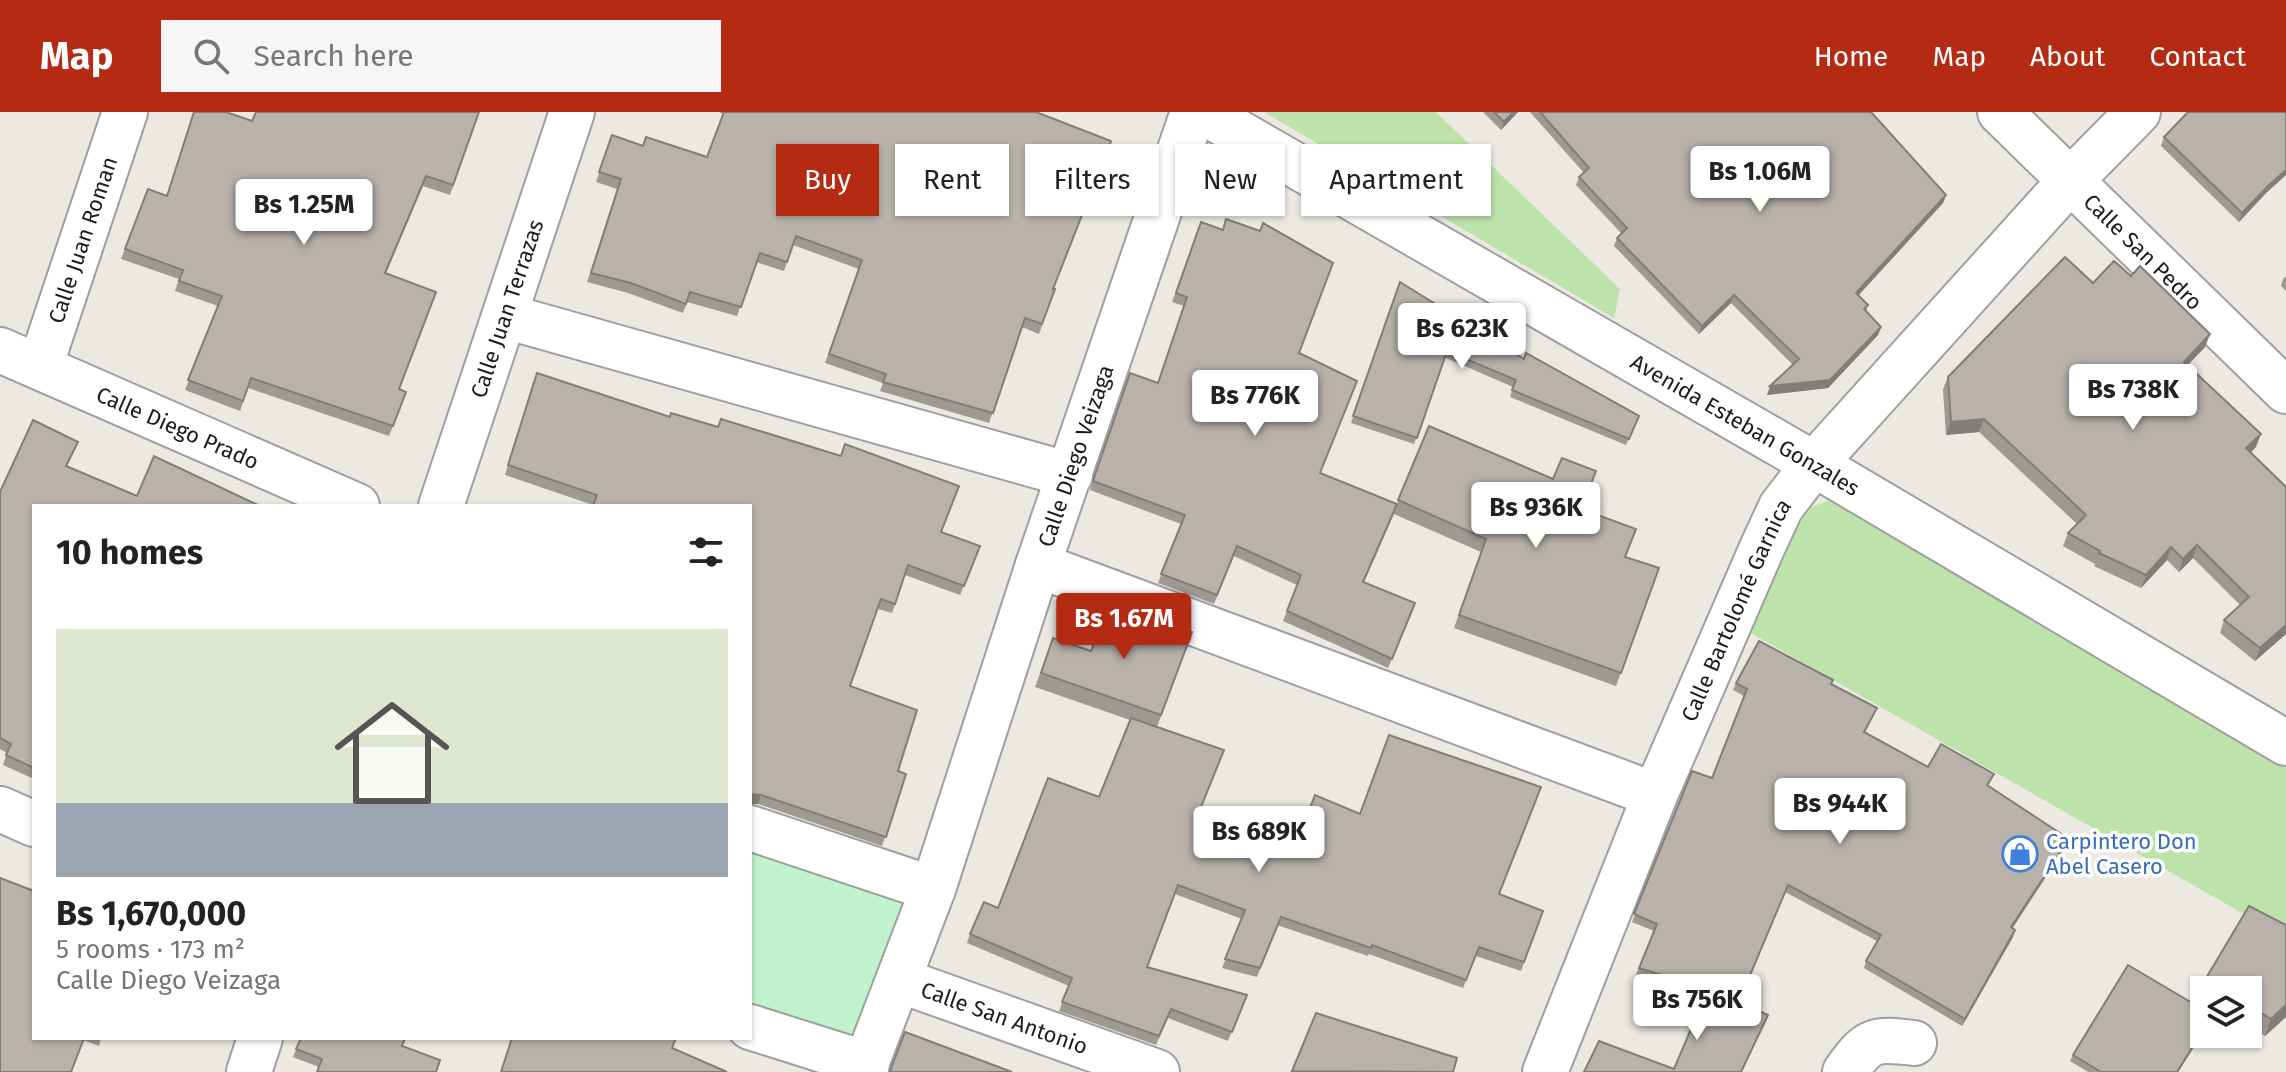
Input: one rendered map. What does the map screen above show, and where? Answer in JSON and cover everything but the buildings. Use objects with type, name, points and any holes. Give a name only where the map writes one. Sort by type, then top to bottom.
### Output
[{"type":"street","name":"Calle Juan Roman","points":[[40,367],[125,112]]},
{"type":"street","name":"Calle Juan Terrazas","points":[[442,504],[572,112]]},
{"type":"street","name":"Calle Diego Veizaga","points":[[865,1068],[933,889],[1038,565],[1193,112]]},
{"type":"street","name":"Avenida Esteban Gonzales","points":[[1203,112],[1814,464],[2286,743]]},
{"type":"street","name":"Calle San Pedro","points":[[2000,112],[2286,391]]},
{"type":"street","name":"Calle Bartolomé Garnica","points":[[1545,1072],[1655,795],[1781,507],[1814,464],[2070,181],[2138,112]]},
{"type":"street","points":[[505,316],[1070,475]]},
{"type":"street","name":"Calle Diego Prado","points":[[0,350],[352,504]]},
{"type":"street","points":[[1038,565],[1655,795]]},
{"type":"street","points":[[0,809],[32,823]]},
{"type":"street","points":[[752,829],[933,889]]},
{"type":"street","name":"Calle San Antonio","points":[[899,980],[1157,1072]]},
{"type":"street","points":[[752,1028],[865,1068]]},
{"type":"street","points":[[1845,1072],[1863,1046],[1887,1039],[1914,1043]]},
{"type":"street","points":[[249,1072],[259,1040]]},
{"type":"green space","points":[[1264,112],[1436,112],[1469,144],[1318,144]]},
{"type":"green space","points":[[1491,165],[1620,289],[1614,318],[1441,216],[1491,216]]},
{"type":"green space","points":[[1827,501],[1840,501],[2286,768],[2286,938],[1751,633],[1795,527],[1812,507]]},
{"type":"green space","points":[[752,842],[912,895],[857,1037],[752,1006]]},
{"type":"place","name":"Carpintero Don Abel Casero","points":[[2020,854]]}]
